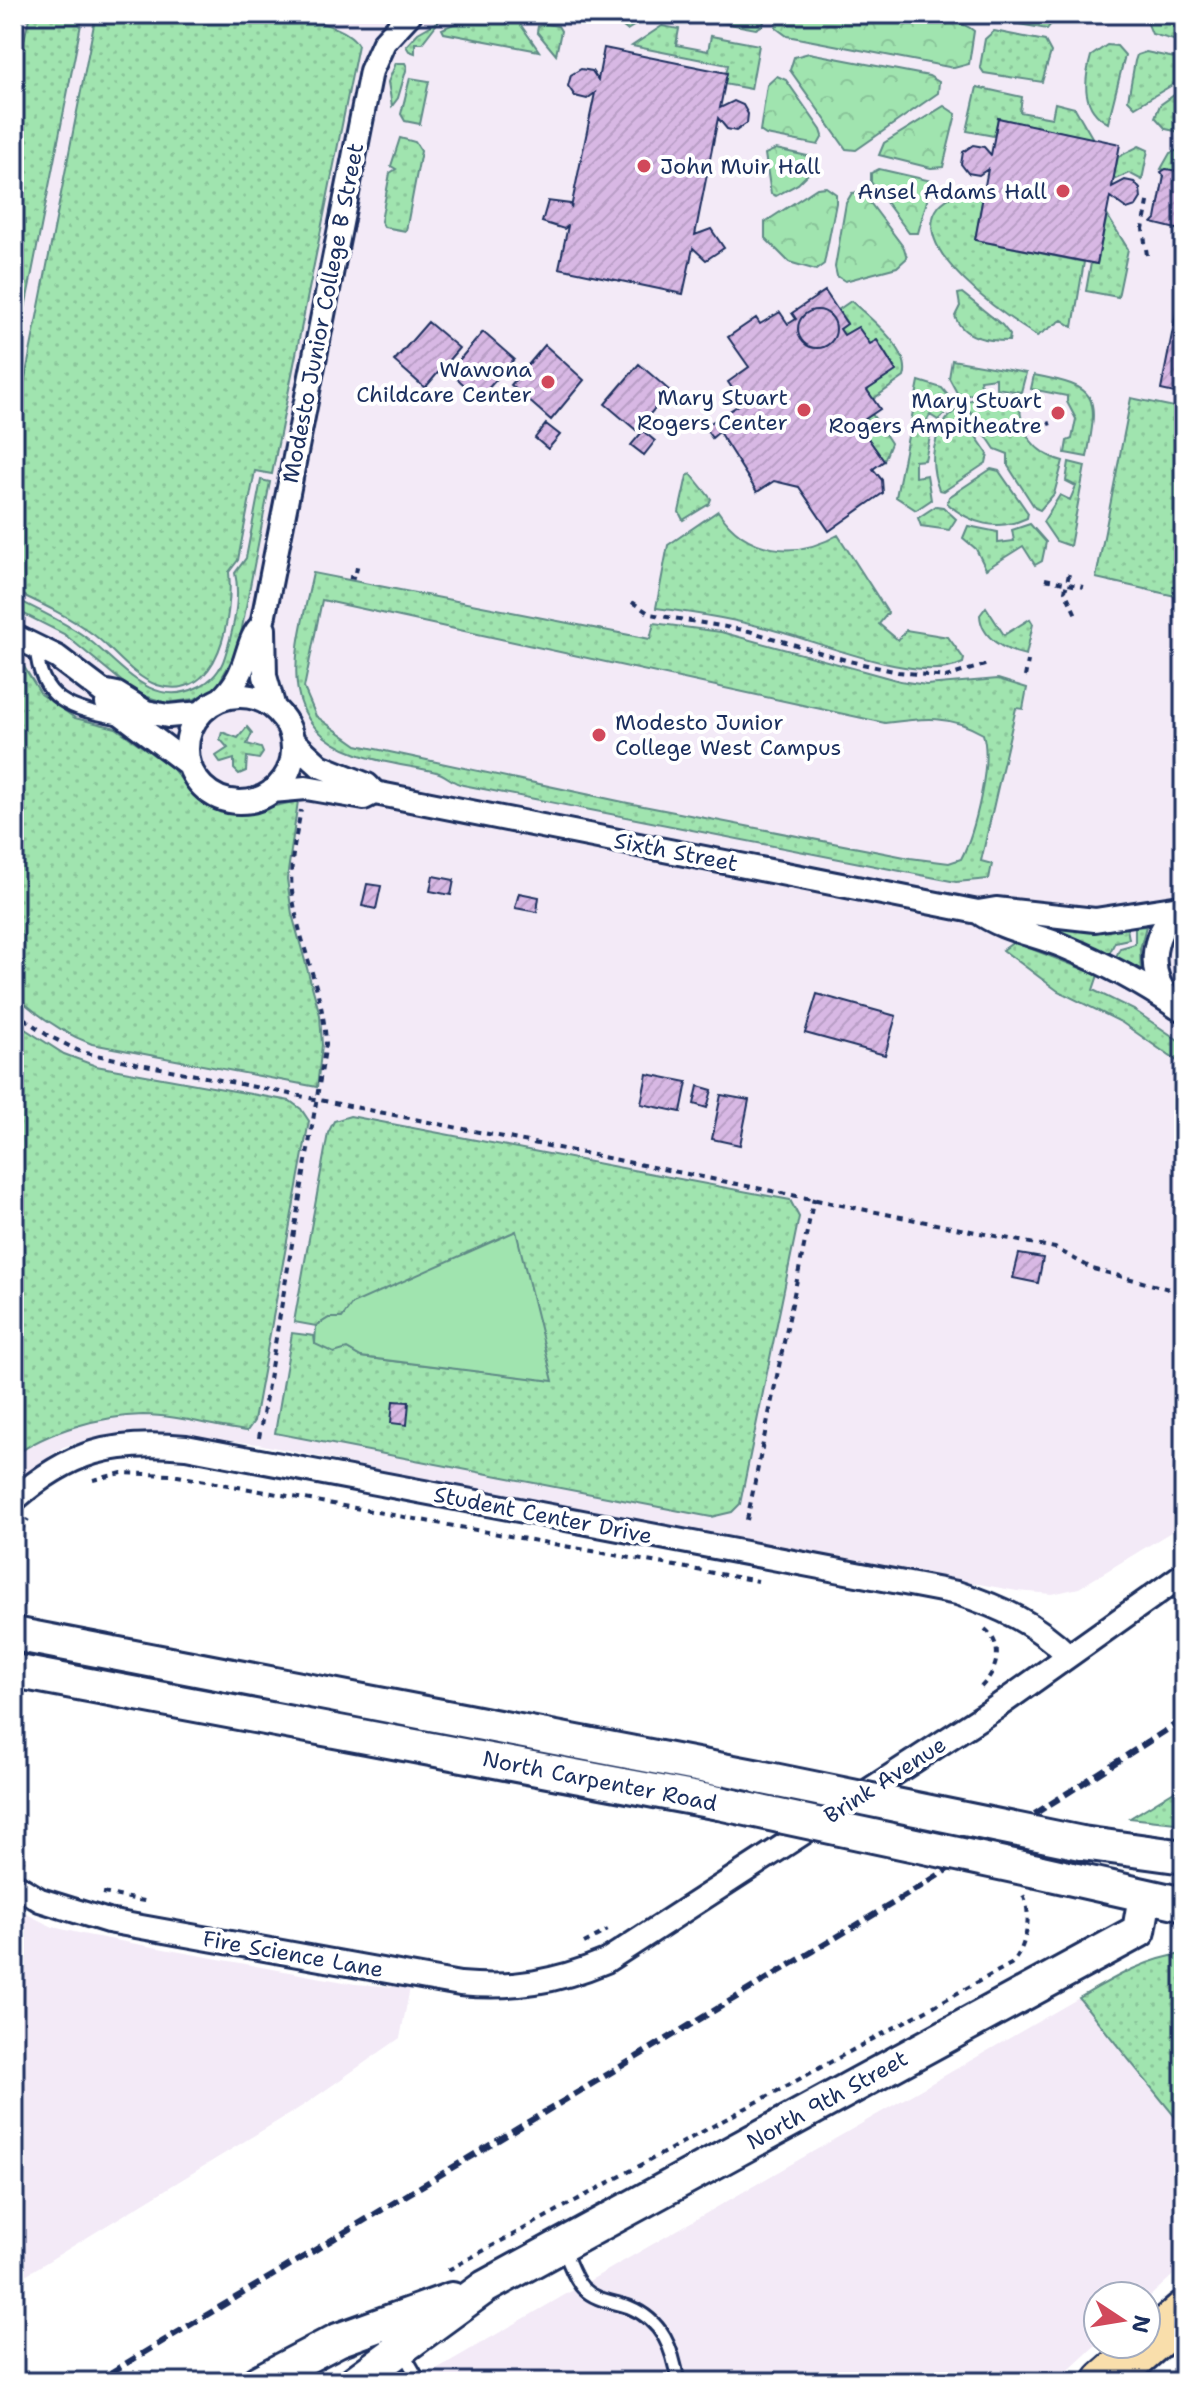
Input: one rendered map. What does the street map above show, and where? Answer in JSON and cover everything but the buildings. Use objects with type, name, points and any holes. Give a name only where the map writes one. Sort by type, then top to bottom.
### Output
[{"type":"highway","points":[[1105,2382],[1184,2313]]},
{"type":"main road","name":"North Carpenter Road","points":[[16,1618],[759,1777],[1082,1843],[1184,1857]]},
{"type":"main road","name":"North Carpenter Road","points":[[14,1671],[719,1803],[1029,1882],[1145,1896],[1184,1904]]},
{"type":"main road","name":"North 9th Street","points":[[355,2382],[393,2336],[1139,1931],[1145,1896]]},
{"type":"main road","name":"North 9th Street","points":[[258,2382],[338,2340],[393,2336]]},
{"type":"street","name":"Modesto Junior College B Street","points":[[220,700],[243,674],[255,632],[262,625],[371,71],[384,42],[410,14]]},
{"type":"street","name":"Modesto Junior College B Street","points":[[262,625],[267,635],[265,676],[274,708]]},
{"type":"street","points":[[14,636],[73,667],[102,691],[117,694],[135,708],[158,715],[201,713]]},
{"type":"street","points":[[102,691],[106,702],[188,764],[199,783],[221,798],[248,801],[272,791],[290,768],[293,741],[289,728],[274,708],[250,696],[220,700],[201,713],[188,736],[188,764]]},
{"type":"street","name":"Sixth Street","points":[[293,741],[320,766],[367,785],[375,793],[978,912],[996,909],[1095,920],[1182,906]]},
{"type":"street","name":"Sixth Street","points":[[272,791],[306,788],[364,798],[375,793]]},
{"type":"street","points":[[1181,1010],[1161,985],[1154,957],[1162,929],[1182,906]]},
{"type":"street","name":"Sixth Street","points":[[978,912],[993,923],[1062,945],[1101,963],[1181,1010]]},
{"type":"street","name":"Student Center Drive","points":[[14,1500],[38,1479],[96,1450],[147,1443],[186,1447],[957,1593],[1013,1612],[1037,1627],[1068,1655]]},
{"type":"street","name":"Brink Avenue","points":[[578,1973],[606,1961],[914,1762],[1184,1574]]},
{"type":"street","name":"Fire Science Lane","points":[[14,1884],[40,1900],[108,1921],[446,1982],[521,1987],[578,1973]]},
{"type":"lane","points":[[36,646],[41,680],[61,699],[78,709],[127,720]]},
{"type":"lane","points":[[561,2245],[583,2288],[610,2304],[628,2306],[658,2325],[673,2350],[678,2382]]},
{"type":"lane","points":[[393,2336],[420,2382]]},
{"type":"path","points":[[1147,255],[1143,229],[1149,197]]},
{"type":"path","points":[[349,577],[355,578],[358,562]]},
{"type":"path","points":[[1069,574],[1065,591],[1077,617]]},
{"type":"path","points":[[1045,579],[1083,587]]},
{"type":"path","points":[[632,602],[650,614],[749,631],[898,672],[946,677],[988,664]]},
{"type":"path","points":[[1025,677],[1028,661]]},
{"type":"path","points":[[258,1444],[319,1100],[325,1022],[297,919],[291,881],[303,799]]},
{"type":"path","points":[[14,1011],[47,1035],[81,1052],[1055,1248],[1093,1269],[1184,1293]]},
{"type":"path","points":[[747,1520],[814,1198]]},
{"type":"path","points":[[88,1481],[122,1473],[144,1473],[250,1488]]},
{"type":"path","points":[[14,1541],[34,1512]]},
{"type":"path","points":[[14,1593],[16,1618]]},
{"type":"path","points":[[438,2276],[1011,1964],[1024,1944],[1029,1882]]},
{"type":"shaded area","name":"Modesto Junior College West Campus","points":[[19,14],[1184,14],[1184,1524],[1079,1588],[1052,1594],[1017,1591],[523,1500],[258,1444],[138,1431],[97,1437],[63,1447],[14,1481],[14,39]]},
{"type":"shaded area","points":[[14,1908],[53,1927],[87,1935],[355,1984],[410,1988],[400,2038],[304,2105],[14,2282]]},
{"type":"shaded area","points":[[1079,1998],[1184,2128],[1184,2265],[1162,2285],[1162,2280],[1082,2280],[1082,2358],[1056,2382],[414,2382]]},
{"type":"green space","points":[[194,12],[277,15],[314,21],[342,31],[358,45],[272,474],[255,471],[238,560],[229,572],[225,631],[218,651],[209,669],[196,681],[179,688],[148,681],[85,628],[14,591],[14,435],[96,14]]},
{"type":"green space","points":[[880,13],[959,23],[974,31],[969,64],[954,68],[787,36],[776,28],[777,14]]},
{"type":"green space","points":[[30,14],[83,14],[14,364],[14,84]]},
{"type":"green space","points":[[481,14],[513,14],[539,51],[444,33],[442,29],[467,18],[478,20]]},
{"type":"green space","points":[[624,14],[653,14],[627,30],[622,26]]},
{"type":"green space","points":[[700,14],[766,14],[763,25],[756,29],[708,20]]},
{"type":"green space","points":[[1042,14],[1055,19],[1047,29],[996,20],[990,15]]},
{"type":"green space","points":[[1144,14],[1184,14],[1184,43],[1152,34]]},
{"type":"green space","points":[[439,21],[422,43],[415,43],[415,53],[409,51],[406,46],[418,33]]},
{"type":"green space","points":[[538,26],[558,26],[561,31],[556,55],[537,32]]},
{"type":"green space","points":[[662,26],[679,29],[676,45],[708,51],[711,36],[759,45],[751,89],[724,84],[728,65],[632,46]]},
{"type":"green space","points":[[994,31],[1045,41],[1051,52],[1042,82],[984,73],[980,67],[985,39]]},
{"type":"green space","points":[[1107,45],[1117,46],[1125,55],[1108,123],[1093,110],[1086,84],[1091,56]]},
{"type":"green space","points":[[1146,52],[1184,60],[1184,78],[1135,107],[1128,100],[1135,61],[1137,55]]},
{"type":"green space","points":[[809,53],[929,76],[939,82],[938,93],[856,150],[846,149],[790,70],[794,57]]},
{"type":"green space","points":[[396,63],[405,63],[407,67],[398,98],[392,106],[388,82]]},
{"type":"green space","points":[[777,76],[786,80],[821,130],[823,136],[818,145],[766,135],[760,131],[767,85]]},
{"type":"green space","points":[[410,78],[429,81],[420,124],[405,121],[401,114]]},
{"type":"green space","points":[[977,87],[1022,97],[1020,112],[1052,118],[1055,103],[1075,108],[1093,139],[998,118],[994,136],[967,131]]},
{"type":"green space","points":[[1184,88],[1184,133],[1166,129],[1155,117],[1160,105]]},
{"type":"green space","points":[[944,106],[956,114],[943,167],[931,168],[879,155],[884,143]]},
{"type":"green space","points":[[400,138],[415,142],[421,151],[406,231],[384,227],[381,221],[390,173],[396,169],[391,166]]},
{"type":"green space","points":[[1139,146],[1148,150],[1142,180],[1129,173],[1113,180],[1118,157]]},
{"type":"green space","points":[[1184,148],[1184,172],[1161,169],[1170,153]]},
{"type":"green space","points":[[776,149],[816,158],[819,163],[798,184],[776,196],[771,194],[765,154]]},
{"type":"green space","points":[[879,169],[936,182],[936,190],[928,197],[918,233],[909,233],[871,182],[871,173]]},
{"type":"green space","points":[[826,187],[836,194],[836,203],[824,264],[816,270],[789,262],[765,238],[765,222],[817,188]]},
{"type":"green space","points":[[965,188],[984,192],[975,240],[1084,262],[1073,327],[1062,320],[1037,336],[984,298],[947,261],[936,242],[932,223],[939,206]]},
{"type":"green space","points":[[862,192],[904,248],[907,258],[897,267],[845,281],[837,276],[835,267],[846,203],[852,193]]},
{"type":"green space","points":[[1107,215],[1128,249],[1118,297],[1086,291],[1091,263],[1097,264]]},
{"type":"green space","points":[[962,293],[1002,325],[1010,335],[1009,341],[985,339],[963,329],[955,316],[960,306],[958,294]]},
{"type":"green space","points":[[851,301],[896,345],[905,367],[904,377],[873,399],[867,390],[896,370],[877,340],[870,344],[858,327],[844,335],[840,329],[847,323],[838,310]]},
{"type":"green space","points":[[952,360],[1026,373],[1021,392],[996,388],[996,378],[980,380],[982,391],[965,396],[957,393],[949,378]]},
{"type":"green space","points":[[1034,375],[1071,384],[1089,397],[1093,419],[1087,457],[1065,453],[1076,419],[1067,396],[1031,389]]},
{"type":"green space","points":[[919,381],[942,388],[951,399],[951,408],[938,420],[930,415],[922,429],[931,432],[925,460],[915,461],[915,477],[927,475],[931,500],[916,510],[896,497]]},
{"type":"green space","points":[[987,395],[1020,399],[1022,421],[1030,439],[1043,452],[1063,461],[1054,494],[1040,510],[1035,508],[1008,466],[1008,454],[995,449],[967,407],[968,401]]},
{"type":"green space","points":[[1131,398],[1184,409],[1184,598],[1096,578]]},
{"type":"green space","points":[[954,411],[959,412],[988,454],[986,463],[944,491],[939,490],[936,479],[934,448],[941,429]]},
{"type":"green space","points":[[872,414],[891,443],[884,461],[858,424]]},
{"type":"green space","points":[[1069,462],[1085,466],[1070,546],[1056,541],[1043,522],[1060,495],[1070,500],[1076,486],[1066,481]]},
{"type":"green space","points":[[991,469],[999,471],[1028,513],[1027,518],[1006,525],[985,524],[965,516],[947,503],[949,497]]},
{"type":"green space","points":[[691,474],[711,499],[709,504],[683,520],[679,512],[687,476]]},
{"type":"green space","points":[[261,480],[270,482],[238,649],[216,688],[195,699],[166,703],[136,693],[64,634],[14,609],[14,598],[67,625],[150,688],[165,693],[181,693],[198,687],[218,670],[228,646],[237,604],[235,573],[246,558]]},
{"type":"green space","points":[[936,506],[943,507],[956,519],[949,530],[921,526],[918,518]]},
{"type":"green space","points":[[718,511],[743,536],[773,548],[805,547],[838,535],[888,613],[879,624],[898,640],[906,630],[948,637],[964,659],[963,663],[922,669],[897,666],[747,623],[656,608],[668,545]]},
{"type":"green space","points":[[1030,524],[1046,542],[1042,561],[1035,565],[1023,546],[986,569],[976,549],[963,538],[968,526],[998,532],[998,543],[1014,541],[1012,530]]},
{"type":"green space","points":[[313,573],[650,639],[654,623],[721,632],[900,681],[926,685],[998,679],[1027,688],[1023,709],[1016,708],[981,861],[992,864],[989,879],[956,882],[463,785],[436,772],[357,754],[329,740],[311,722],[300,701],[296,677],[297,652]],"holes":[[[322,600],[885,723],[947,720],[983,734],[985,762],[981,797],[961,859],[949,863],[910,858],[628,803],[357,745],[316,716],[304,688]]]},
{"type":"green space","points":[[986,607],[1004,635],[1030,619],[1033,624],[1026,655],[1002,647],[989,637],[980,615]]},
{"type":"green space","points":[[14,658],[21,662],[41,694],[75,718],[116,728],[172,768],[188,788],[211,807],[243,813],[298,801],[287,879],[292,914],[320,1015],[322,1045],[317,1087],[92,1044],[51,1023],[14,994]]},
{"type":"green space","points":[[247,727],[252,733],[247,744],[261,748],[263,753],[259,759],[247,757],[246,771],[239,774],[234,769],[234,759],[221,763],[216,756],[228,748],[220,739],[222,732],[238,738]]},
{"type":"green space","points":[[1049,926],[1127,928],[1129,939],[1115,942],[1108,956],[1048,929]]},
{"type":"green space","points":[[1146,926],[1140,949],[1141,972],[1115,959],[1120,948],[1135,944],[1135,927]]},
{"type":"green space","points":[[1014,942],[1098,975],[1093,990],[1134,1010],[1184,1044],[1184,1066],[1121,1022],[1058,991],[1003,950]]},
{"type":"green space","points":[[14,1022],[64,1054],[96,1066],[290,1101],[301,1109],[309,1121],[254,1421],[247,1431],[169,1417],[127,1416],[58,1432],[14,1456]]},
{"type":"green space","points":[[350,1116],[790,1200],[799,1217],[740,1504],[732,1512],[711,1517],[275,1433],[292,1333],[314,1336],[315,1344],[347,1349],[361,1357],[553,1380],[352,1304],[342,1318],[329,1318],[316,1326],[294,1322],[328,1133],[334,1121]]},
{"type":"green space","points":[[516,1231],[553,1381],[361,1357],[347,1349],[334,1353],[315,1344],[316,1326],[329,1318],[342,1318],[352,1304]]},
{"type":"green space","points":[[1184,1785],[1184,1824],[1130,1818]]},
{"type":"green space","points":[[1184,1954],[1184,2128],[1079,1998],[1143,1965]]},
{"type":"railway","points":[[95,2382],[915,1890],[1184,1719]]},
{"type":"place","name":"John Muir Hall","points":[[644,166]]},
{"type":"place","name":"Ansel Adams Hall","points":[[1063,191]]},
{"type":"place","name":"Wawona Childcare Center","points":[[548,382]]},
{"type":"place","name":"Mary Stuart Rogers Center","points":[[804,410]]},
{"type":"place","name":"Mary Stuart Rogers Ampitheatre","points":[[1058,413]]},
{"type":"place","name":"Modesto Junior College West Campus","points":[[599,735]]}]
